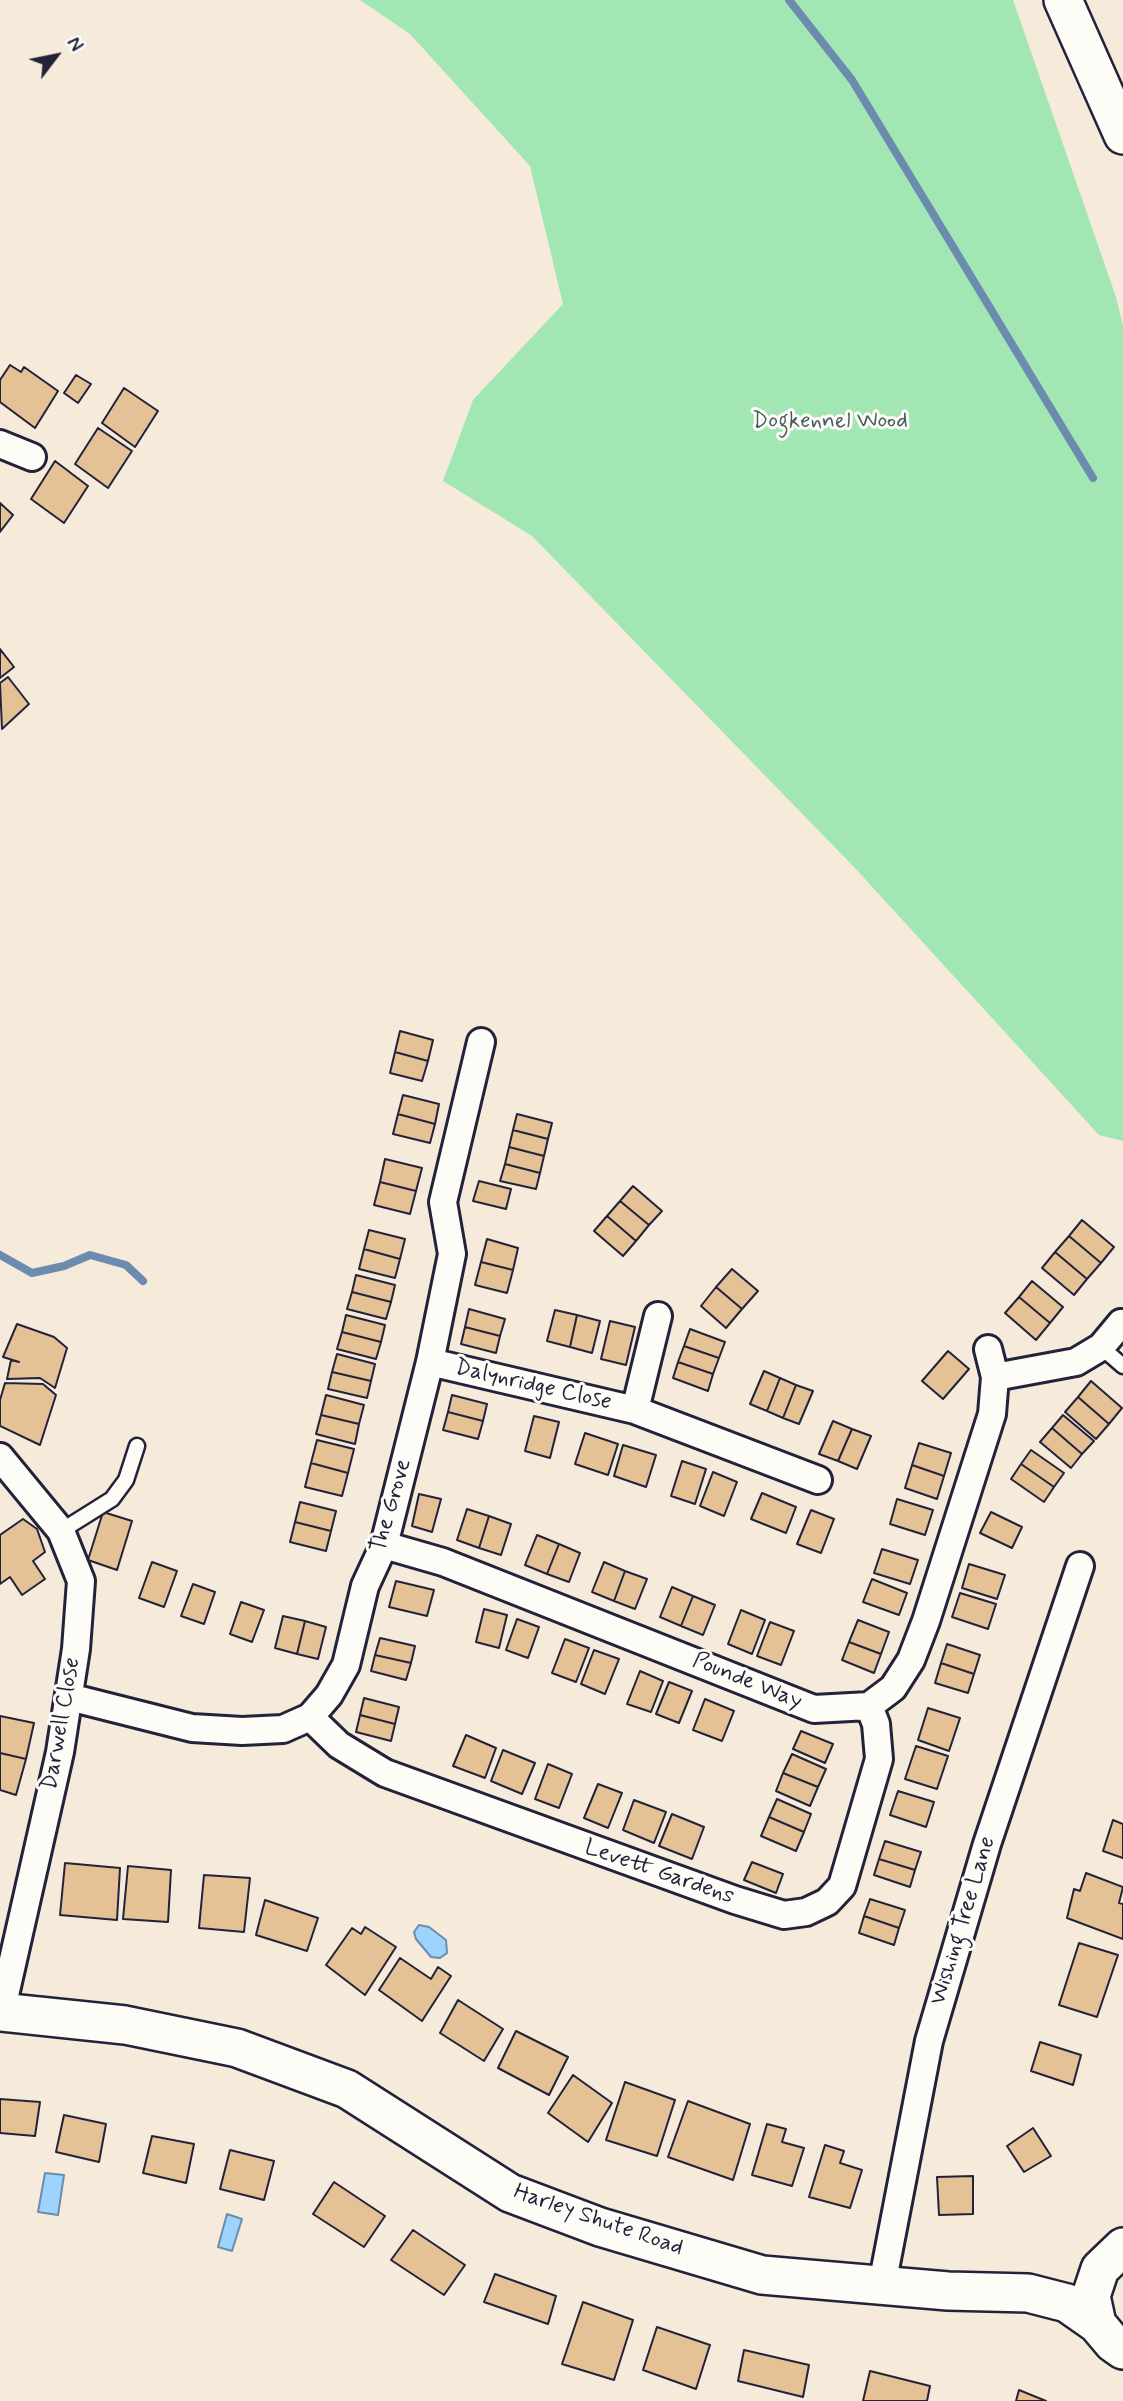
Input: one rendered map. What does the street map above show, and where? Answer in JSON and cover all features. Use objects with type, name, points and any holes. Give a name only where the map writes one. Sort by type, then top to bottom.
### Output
[{"type":"main road","points":[[1063,0],[1123,135]]},
{"type":"main road","name":"Harley Shute Road","points":[[0,2012],[125,2025],[237,2048],[347,2089],[510,2193],[600,2227],[762,2275],[882,2286],[1028,2293],[1067,2303],[1097,2324],[1104,2334],[1123,2350]]},
{"type":"main road","points":[[1028,2293],[1070,2286],[1116,2252]]},
{"type":"main road","points":[[1097,2324],[1091,2296],[1116,2252]]},
{"type":"street","points":[[0,444],[32,457]]},
{"type":"street","name":"The Grove","points":[[310,1717],[329,1695],[346,1665],[365,1586],[384,1545],[430,1362],[452,1254],[443,1202],[481,1042]]},
{"type":"street","name":"Dalynridge Close","points":[[635,1410],[658,1316]]},
{"type":"street","points":[[995,1377],[1076,1362],[1101,1347],[1121,1322]]},
{"type":"street","points":[[869,1706],[893,1688],[911,1660],[992,1414],[995,1377],[988,1349]]},
{"type":"street","name":"Dalynridge Close","points":[[430,1362],[635,1410],[818,1480]]},
{"type":"street","name":"Darwell Close","points":[[0,1457],[61,1531],[81,1581],[69,1697],[60,1752],[0,2012]]},
{"type":"street","name":"Pounde Way","points":[[384,1545],[443,1562],[814,1709],[869,1706]]},
{"type":"street","name":"Wishing Tree Lane","points":[[882,2286],[929,2041],[987,1844],[1080,1566]]},
{"type":"street","points":[[69,1697],[192,1728],[283,1729],[310,1717]]},
{"type":"street","name":"Levett Gardens","points":[[310,1717],[339,1745],[385,1773],[735,1900],[784,1914],[806,1912],[827,1902],[842,1886],[879,1759],[876,1724],[869,1706]]},
{"type":"lane","points":[[1101,1347],[1123,1366]]},
{"type":"lane","points":[[61,1531],[112,1499],[126,1480],[137,1446]]},
{"type":"green space","name":"Dogkennel Wood","points":[[360,0],[1013,0],[1116,297],[1123,326],[1123,1141],[1099,1135],[854,867],[532,536],[443,481],[473,400],[563,304],[530,166],[410,34]]},
{"type":"water","points":[[419,1925],[429,1927],[446,1940],[447,1953],[440,1958],[431,1957],[416,1939],[414,1932]]},
{"type":"water","points":[[45,2173],[64,2175],[58,2215],[38,2212]]},
{"type":"water","points":[[227,2214],[242,2219],[232,2251],[218,2247]]},
{"type":"building","points":[[10,365],[21,372],[24,367],[58,391],[35,428],[0,402],[0,380]]},
{"type":"building","points":[[76,375],[91,384],[78,403],[64,393]]},
{"type":"building","points":[[124,388],[158,411],[135,447],[102,423]]},
{"type":"building","points":[[98,428],[132,451],[108,488],[75,464]]},
{"type":"building","points":[[55,461],[88,486],[64,523],[31,499]]},
{"type":"building","points":[[0,503],[13,515],[0,532]]},
{"type":"building","points":[[0,649],[14,667],[0,678]]},
{"type":"building","points":[[8,677],[29,704],[2,729],[0,683]]},
{"type":"building","points":[[400,1031],[433,1040],[428,1061],[395,1052]]},
{"type":"building","points":[[395,1052],[428,1061],[422,1081],[390,1073]]},
{"type":"building","points":[[403,1095],[439,1104],[435,1124],[398,1114]]},
{"type":"building","points":[[398,1114],[435,1124],[430,1143],[393,1134]]},
{"type":"building","points":[[517,1114],[552,1123],[548,1139],[513,1130]]},
{"type":"building","points":[[513,1130],[548,1139],[544,1156],[509,1147]]},
{"type":"building","points":[[509,1147],[544,1156],[540,1173],[505,1164]]},
{"type":"building","points":[[385,1159],[422,1168],[416,1191],[380,1182]]},
{"type":"building","points":[[505,1164],[540,1173],[536,1189],[500,1181]]},
{"type":"building","points":[[479,1181],[511,1189],[506,1209],[473,1201]]},
{"type":"building","points":[[380,1182],[416,1191],[410,1214],[374,1205]]},
{"type":"building","points":[[633,1186],[662,1211],[649,1225],[620,1201]]},
{"type":"building","points":[[620,1201],[649,1225],[636,1241],[607,1216]]},
{"type":"building","points":[[607,1216],[636,1241],[623,1256],[594,1231]]},
{"type":"building","points":[[1082,1220],[1114,1247],[1101,1263],[1069,1236]]},
{"type":"building","points":[[369,1230],[405,1239],[400,1259],[364,1249]]},
{"type":"building","points":[[1069,1236],[1101,1263],[1087,1279],[1055,1252]]},
{"type":"building","points":[[487,1239],[518,1248],[513,1270],[481,1262]]},
{"type":"building","points":[[364,1249],[400,1259],[395,1278],[359,1269]]},
{"type":"building","points":[[1055,1252],[1087,1279],[1074,1295],[1042,1268]]},
{"type":"building","points":[[481,1262],[513,1270],[507,1293],[475,1285]]},
{"type":"building","points":[[732,1269],[758,1291],[742,1309],[716,1287]]},
{"type":"building","points":[[356,1275],[395,1285],[391,1302],[352,1292]]},
{"type":"building","points":[[1032,1281],[1063,1307],[1050,1323],[1019,1297]]},
{"type":"building","points":[[716,1287],[742,1309],[726,1328],[701,1306]]},
{"type":"building","points":[[352,1292],[391,1302],[386,1319],[347,1309]]},
{"type":"building","points":[[1019,1297],[1050,1323],[1036,1340],[1005,1313]]},
{"type":"building","points":[[469,1309],[505,1319],[500,1336],[465,1327]]},
{"type":"building","points":[[555,1310],[577,1315],[570,1347],[547,1341]]},
{"type":"building","points":[[346,1315],[385,1325],[381,1342],[342,1332]]},
{"type":"building","points":[[577,1315],[600,1321],[592,1353],[570,1347]]},
{"type":"building","points":[[610,1321],[635,1327],[626,1365],[601,1359]]},
{"type":"building","points":[[17,1324],[54,1337],[67,1348],[55,1388],[40,1378],[7,1379],[11,1360],[19,1362],[3,1357]]},
{"type":"building","points":[[465,1327],[500,1336],[496,1353],[461,1344]]},
{"type":"building","points":[[690,1329],[725,1342],[719,1358],[684,1346]]},
{"type":"building","points":[[342,1332],[381,1342],[376,1359],[337,1349]]},
{"type":"building","points":[[684,1346],[719,1358],[713,1374],[678,1362]]},
{"type":"building","points":[[948,1351],[969,1369],[943,1399],[922,1381]]},
{"type":"building","points":[[337,1354],[375,1364],[371,1381],[332,1372]]},
{"type":"building","points":[[678,1362],[713,1374],[708,1391],[673,1378]]},
{"type":"building","points":[[764,1371],[780,1378],[767,1411],[750,1404]]},
{"type":"building","points":[[332,1372],[371,1381],[367,1398],[328,1389]]},
{"type":"building","points":[[780,1378],[796,1385],[783,1418],[767,1411]]},
{"type":"building","points":[[1091,1381],[1122,1408],[1109,1424],[1078,1397]]},
{"type":"building","points":[[5,1383],[43,1384],[56,1395],[40,1445],[0,1426],[0,1400]]},
{"type":"building","points":[[796,1385],[813,1391],[799,1424],[783,1418]]},
{"type":"building","points":[[326,1395],[364,1405],[359,1424],[321,1415]]},
{"type":"building","points":[[452,1395],[487,1404],[483,1421],[448,1412]]},
{"type":"building","points":[[1078,1397],[1109,1424],[1096,1439],[1065,1412]]},
{"type":"building","points":[[448,1412],[483,1421],[478,1439],[443,1430]]},
{"type":"building","points":[[321,1415],[359,1424],[355,1444],[316,1434]]},
{"type":"building","points":[[1063,1415],[1094,1441],[1082,1454],[1052,1428]]},
{"type":"building","points":[[534,1416],[559,1422],[550,1458],[525,1451]]},
{"type":"building","points":[[833,1421],[852,1429],[838,1461],[819,1454]]},
{"type":"building","points":[[1052,1428],[1082,1454],[1071,1468],[1040,1442]]},
{"type":"building","points":[[852,1429],[871,1436],[857,1469],[838,1461]]},
{"type":"building","points":[[585,1433],[618,1444],[608,1475],[575,1464]]},
{"type":"building","points":[[317,1440],[354,1449],[348,1473],[311,1463]]},
{"type":"building","points":[[919,1443],[951,1453],[944,1476],[912,1465]]},
{"type":"building","points":[[623,1445],[656,1455],[646,1487],[614,1476]]},
{"type":"building","points":[[1031,1450],[1064,1473],[1054,1487],[1021,1464]]},
{"type":"building","points":[[682,1461],[706,1469],[695,1504],[671,1496]]},
{"type":"building","points":[[311,1463],[348,1473],[342,1496],[305,1487]]},
{"type":"building","points":[[1021,1464],[1054,1487],[1044,1502],[1011,1479]]},
{"type":"building","points":[[912,1465],[944,1476],[937,1499],[905,1488]]},
{"type":"building","points":[[713,1472],[737,1482],[724,1516],[700,1506]]},
{"type":"building","points":[[762,1493],[796,1507],[786,1533],[751,1519]]},
{"type":"building","points":[[419,1494],[441,1499],[432,1532],[412,1526]]},
{"type":"building","points":[[897,1499],[933,1510],[925,1535],[890,1524]]},
{"type":"building","points":[[300,1502],[336,1511],[331,1531],[295,1522]]},
{"type":"building","points":[[467,1509],[489,1516],[479,1548],[457,1540]]},
{"type":"building","points":[[811,1510],[834,1519],[821,1553],[797,1544]]},
{"type":"building","points":[[103,1512],[132,1521],[117,1570],[88,1560]]},
{"type":"building","points":[[991,1512],[1022,1527],[1012,1548],[980,1533]]},
{"type":"building","points":[[489,1516],[511,1524],[501,1555],[479,1548]]},
{"type":"building","points":[[23,1519],[37,1529],[45,1552],[33,1561],[45,1579],[22,1595],[10,1577],[0,1584],[0,1535]]},
{"type":"building","points":[[295,1522],[331,1531],[326,1551],[290,1542]]},
{"type":"building","points":[[537,1535],[559,1544],[547,1574],[525,1565]]},
{"type":"building","points":[[559,1544],[580,1553],[569,1582],[547,1574]]},
{"type":"building","points":[[882,1549],[918,1560],[910,1584],[874,1573]]},
{"type":"building","points":[[152,1562],[177,1571],[164,1607],[139,1598]]},
{"type":"building","points":[[604,1562],[625,1571],[614,1601],[592,1592]]},
{"type":"building","points":[[969,1564],[1005,1575],[997,1599],[962,1588]]},
{"type":"building","points":[[625,1571],[647,1579],[635,1609],[614,1601]]},
{"type":"building","points":[[872,1579],[907,1593],[899,1615],[863,1602]]},
{"type":"building","points":[[396,1581],[434,1590],[427,1616],[389,1607]]},
{"type":"building","points":[[193,1584],[215,1592],[204,1624],[181,1616]]},
{"type":"building","points":[[672,1587],[693,1596],[681,1626],[660,1617]]},
{"type":"building","points":[[960,1593],[996,1604],[988,1629],[952,1617]]},
{"type":"building","points":[[693,1596],[715,1605],[703,1635],[681,1626]]},
{"type":"building","points":[[241,1602],[264,1610],[252,1642],[230,1634]]},
{"type":"building","points":[[484,1609],[507,1615],[499,1648],[476,1642]]},
{"type":"building","points":[[741,1610],[765,1620],[752,1654],[728,1644]]},
{"type":"building","points":[[283,1616],[305,1621],[297,1654],[275,1648]]},
{"type":"building","points":[[517,1619],[539,1627],[528,1658],[506,1650]]},
{"type":"building","points":[[858,1620],[889,1632],[881,1654],[849,1642]]},
{"type":"building","points":[[305,1621],[326,1627],[318,1659],[297,1654]]},
{"type":"building","points":[[770,1622],[794,1631],[781,1665],[757,1656]]},
{"type":"building","points":[[380,1638],[415,1646],[411,1663],[375,1655]]},
{"type":"building","points":[[565,1639],[589,1648],[576,1682],[552,1673]]},
{"type":"building","points":[[849,1642],[881,1654],[874,1673],[842,1660]]},
{"type":"building","points":[[947,1644],[980,1655],[974,1674],[941,1663]]},
{"type":"building","points":[[594,1650],[619,1659],[605,1694],[581,1684]]},
{"type":"building","points":[[375,1655],[411,1663],[406,1680],[371,1671]]},
{"type":"building","points":[[941,1663],[974,1674],[968,1693],[935,1683]]},
{"type":"building","points":[[640,1671],[663,1681],[651,1712],[627,1704]]},
{"type":"building","points":[[669,1682],[692,1691],[679,1723],[656,1714]]},
{"type":"building","points":[[364,1698],[399,1707],[395,1724],[360,1715]]},
{"type":"building","points":[[705,1699],[734,1711],[722,1741],[693,1730]]},
{"type":"building","points":[[928,1708],[960,1718],[949,1751],[918,1740]]},
{"type":"building","points":[[360,1715],[395,1724],[391,1741],[356,1732]]},
{"type":"building","points":[[0,1716],[34,1723],[26,1759],[0,1753]]},
{"type":"building","points":[[801,1731],[833,1744],[825,1763],[793,1749]]},
{"type":"building","points":[[466,1735],[496,1748],[485,1778],[453,1766]]},
{"type":"building","points":[[916,1746],[948,1756],[937,1789],[905,1779]]},
{"type":"building","points":[[503,1750],[535,1763],[522,1794],[491,1781]]},
{"type":"building","points":[[0,1753],[26,1759],[16,1795],[0,1790]]},
{"type":"building","points":[[792,1754],[826,1769],[818,1787],[783,1773]]},
{"type":"building","points":[[548,1764],[572,1774],[559,1808],[535,1799]]},
{"type":"building","points":[[783,1773],[818,1787],[810,1806],[776,1791]]},
{"type":"building","points":[[598,1784],[622,1793],[608,1828],[584,1818]]},
{"type":"building","points":[[898,1791],[934,1802],[926,1827],[890,1815]]},
{"type":"building","points":[[777,1799],[811,1814],[804,1832],[769,1817]]},
{"type":"building","points":[[634,1800],[666,1812],[654,1843],[623,1830]]},
{"type":"building","points":[[672,1814],[704,1827],[692,1859],[659,1846]]},
{"type":"building","points":[[769,1817],[804,1832],[796,1851],[761,1836]]},
{"type":"building","points":[[1113,1820],[1123,1824],[1123,1858],[1103,1851]]},
{"type":"building","points":[[885,1841],[921,1852],[915,1870],[879,1859]]},
{"type":"building","points":[[879,1859],[915,1870],[910,1887],[874,1875]]},
{"type":"building","points":[[752,1862],[783,1874],[776,1893],[744,1880]]},
{"type":"building","points":[[65,1863],[120,1868],[117,1920],[60,1915]]},
{"type":"building","points":[[128,1866],[171,1870],[168,1922],[123,1919]]},
{"type":"building","points":[[1086,1873],[1123,1887],[1119,1903],[1123,1904],[1123,1939],[1067,1918],[1074,1889],[1080,1891]]},
{"type":"building","points":[[204,1875],[250,1878],[244,1932],[199,1928]]},
{"type":"building","points":[[870,1899],[905,1910],[899,1928],[864,1916]]},
{"type":"building","points":[[265,1900],[318,1918],[307,1951],[256,1935]]},
{"type":"building","points":[[864,1916],[899,1928],[894,1945],[859,1933]]},
{"type":"building","points":[[365,1927],[396,1947],[365,1995],[326,1965],[352,1928],[361,1934]]},
{"type":"building","points":[[1079,1943],[1118,1955],[1097,2017],[1059,2005]]},
{"type":"building","points":[[400,1958],[431,1979],[438,1967],[451,1976],[422,2021],[379,1990]]},
{"type":"building","points":[[458,2000],[503,2029],[484,2061],[440,2033]]},
{"type":"building","points":[[516,2031],[568,2057],[549,2095],[498,2068]]},
{"type":"building","points":[[1040,2042],[1081,2055],[1073,2085],[1031,2071]]},
{"type":"building","points":[[573,2075],[612,2103],[588,2142],[548,2113]]},
{"type":"building","points":[[625,2082],[675,2100],[657,2156],[606,2140]]},
{"type":"building","points":[[0,2099],[40,2102],[35,2136],[0,2133]]},
{"type":"building","points":[[688,2101],[750,2124],[733,2180],[668,2157]]},
{"type":"building","points":[[64,2115],[106,2124],[99,2162],[56,2152]]},
{"type":"building","points":[[767,2124],[786,2129],[782,2142],[804,2148],[792,2186],[752,2175]]},
{"type":"building","points":[[1033,2128],[1051,2156],[1024,2172],[1007,2146]]},
{"type":"building","points":[[152,2136],[194,2144],[186,2183],[143,2173]]},
{"type":"building","points":[[825,2145],[844,2151],[840,2163],[862,2170],[850,2208],[809,2197]]},
{"type":"building","points":[[230,2150],[274,2161],[264,2200],[220,2189]]},
{"type":"building","points":[[973,2176],[973,2214],[939,2215],[937,2177]]},
{"type":"building","points":[[334,2182],[385,2216],[364,2247],[313,2214]]},
{"type":"building","points":[[413,2230],[465,2265],[444,2295],[391,2260]]},
{"type":"building","points":[[495,2274],[556,2296],[548,2324],[484,2302]]},
{"type":"building","points":[[583,2302],[633,2320],[614,2380],[562,2364]]},
{"type":"building","points":[[657,2327],[710,2345],[696,2389],[643,2370]]},
{"type":"building","points":[[744,2350],[809,2365],[803,2397],[738,2381]]},
{"type":"building","points":[[870,2371],[930,2386],[927,2401],[863,2401]]},
{"type":"building","points":[[1019,2390],[1046,2401],[1016,2401]]},
{"type":"waterway","points":[[789,0],[852,80],[1093,478]]},
{"type":"waterway","points":[[0,1255],[32,1273],[64,1266],[90,1255],[126,1265],[143,1281]]}]
